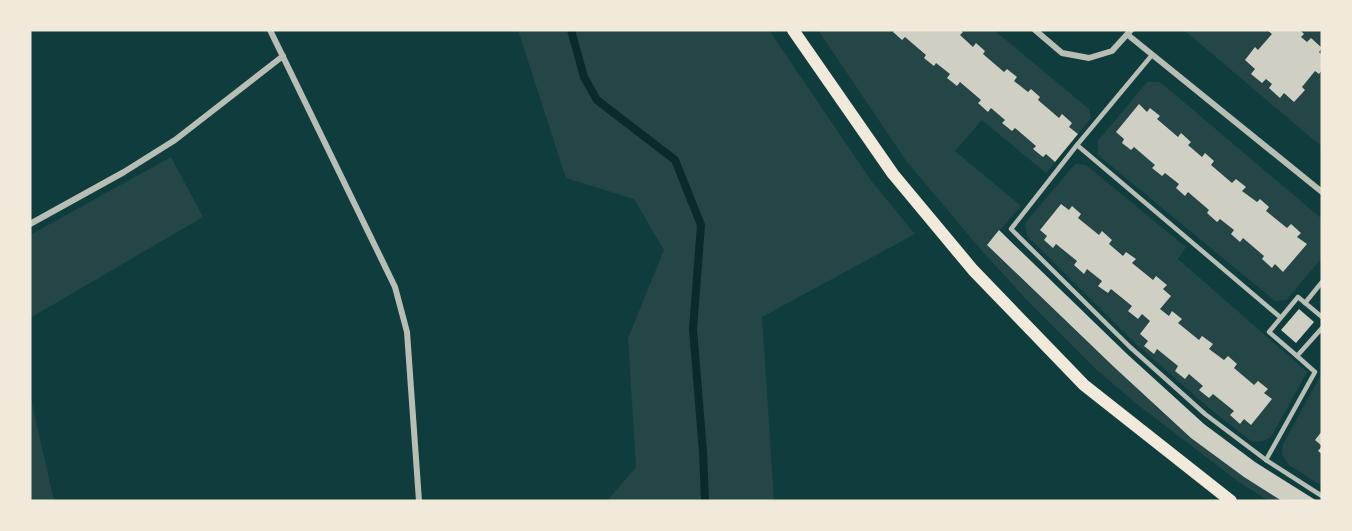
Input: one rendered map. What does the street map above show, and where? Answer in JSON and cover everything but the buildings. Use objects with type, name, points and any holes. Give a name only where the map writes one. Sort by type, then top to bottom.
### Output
[{"type":"main road","points":[[792,30],[893,174],[973,270],[1084,385],[1231,501]]},
{"type":"street","points":[[270,30],[395,287],[407,333],[419,501]]},
{"type":"street","points":[[1035,30],[1062,52],[1089,58],[1112,51],[1129,32],[1152,55],[1322,192]]},
{"type":"street","points":[[30,224],[124,172],[175,140],[283,56]]},
{"type":"lane","points":[[1152,55],[1011,229],[1139,355],[1205,414],[1266,460],[1322,496]]},
{"type":"lane","points":[[1077,145],[1280,317]]},
{"type":"lane","points":[[1305,303],[1322,282]]},
{"type":"lane","points":[[1266,460],[1315,372],[1269,332],[1298,297],[1322,317]]},
{"type":"lane","points":[[1297,356],[1322,328]]},
{"type":"shaded area","points":[[518,30],[769,30],[872,182],[915,234],[762,317],[774,501],[607,501],[636,467],[628,338],[664,250],[634,199],[566,178]]},
{"type":"shaded area","points":[[818,30],[994,30],[1089,109],[1091,118],[1046,173],[982,120],[955,151],[1021,206],[987,245],[1191,438],[1244,477],[1282,501],[1269,501],[1239,482],[1138,405],[1097,370],[1025,298],[907,162]]},
{"type":"shaded area","points":[[1184,30],[1322,30],[1322,147]]},
{"type":"shaded area","points":[[1147,82],[1160,82],[1322,219],[1322,258],[1286,300],[1275,301],[1098,155],[1098,141]]},
{"type":"shaded area","points":[[171,157],[203,217],[30,318],[30,235]]},
{"type":"shaded area","points":[[1075,164],[1086,165],[1186,247],[1178,259],[1307,372],[1271,437],[1263,441],[1252,442],[1209,408],[1136,344],[1027,236],[1025,223]]},
{"type":"shaded area","points":[[1322,373],[1322,486],[1289,465],[1282,455],[1283,444]]},
{"type":"shaded area","points":[[30,395],[54,501],[30,501]]},
{"type":"waterway","points":[[571,30],[584,77],[597,100],[675,160],[701,225],[693,329],[705,501]]}]
